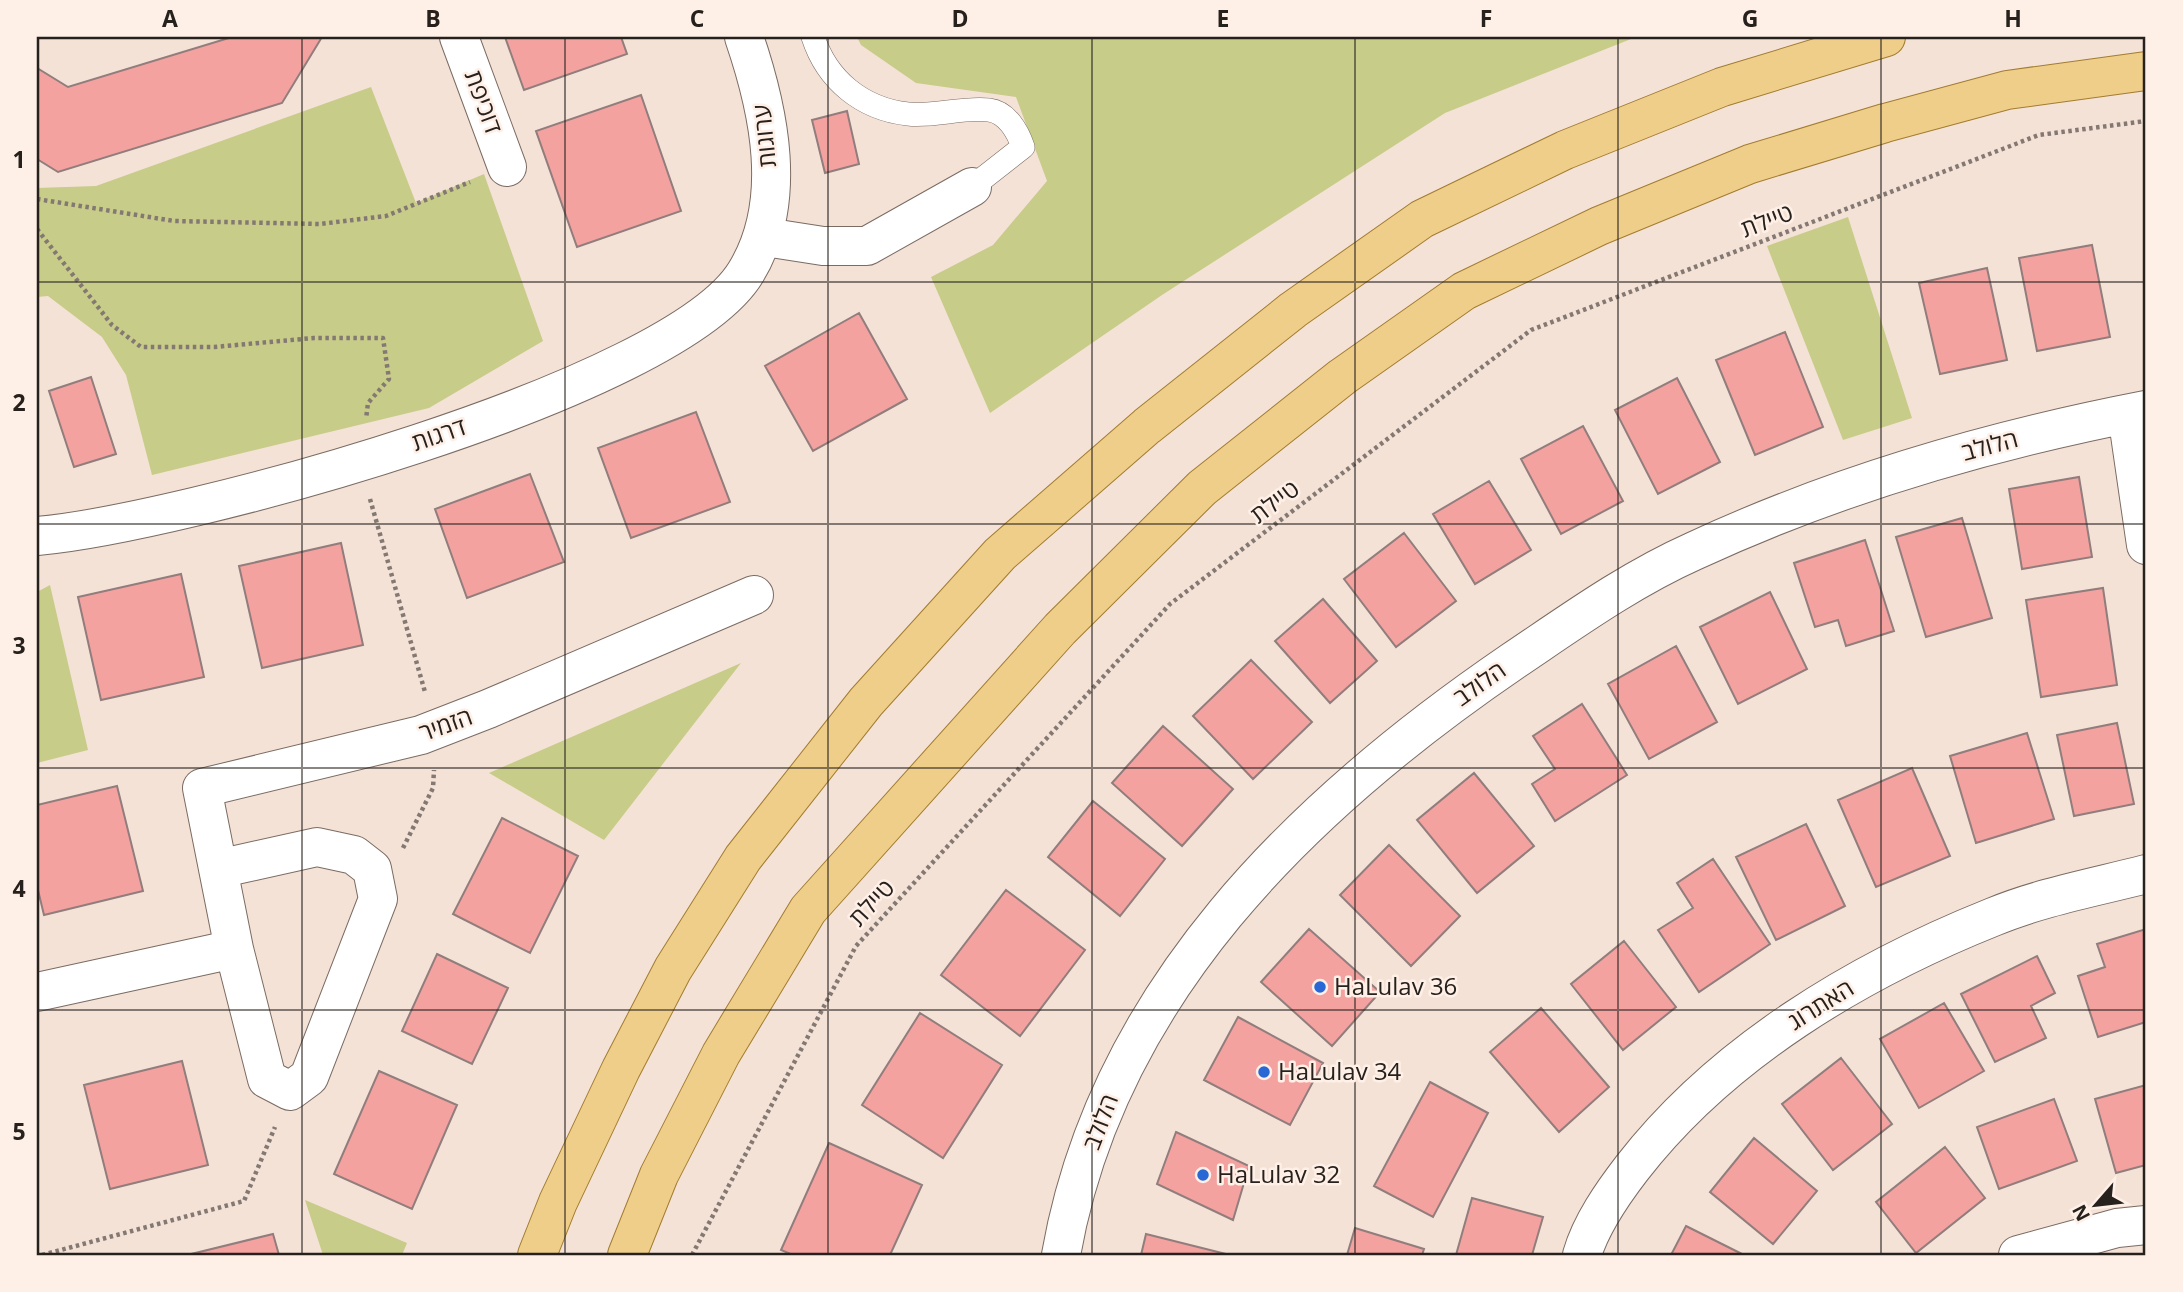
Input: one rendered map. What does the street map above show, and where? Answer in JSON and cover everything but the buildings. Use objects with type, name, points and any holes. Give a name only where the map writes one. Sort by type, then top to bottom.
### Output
[{"type":"main road","points":[[537,1255],[558,1202],[621,1069],[673,969],[743,858],[866,702],[1000,554],[1147,426],[1293,310],[1422,219],[1565,150],[1722,87],[1886,37]]},
{"type":"main road","points":[[627,1255],[659,1175],[721,1054],[808,910],[1060,629],[1202,488],[1342,377],[1464,291],[1599,226],[1750,164],[2007,90],[2146,71]]},
{"type":"street","name":"דוכיפת","points":[[458,37],[507,167]]},
{"type":"street","name":"ערוגות","points":[[744,37],[768,124],[770,183],[765,237]]},
{"type":"street","points":[[765,237],[823,246],[867,246],[972,187]]},
{"type":"street","name":"דרגות","points":[[45,538],[172,512],[290,482],[523,405],[616,366],[685,326],[722,300],[745,274],[765,237]]},
{"type":"street","points":[[2136,412],[2146,545]]},
{"type":"street","name":"הלולב","points":[[1061,1255],[1069,1213],[1118,1080],[1145,1028],[1187,962],[1224,912],[1280,852],[1338,794],[1416,730],[1567,624],[1627,586],[1689,552],[1766,519],[1974,449],[2136,412]]},
{"type":"street","name":"הזמיר","points":[[290,1091],[267,1079],[234,949],[202,788],[421,735],[754,595]]},
{"type":"street","points":[[218,869],[317,847],[354,855],[372,869],[378,899],[309,1077],[290,1091]]},
{"type":"street","name":"האתרוג","points":[[1583,1255],[1586,1241],[1616,1188],[1680,1112],[1799,1017],[1930,944],[1996,915],[2146,874]]},
{"type":"street","points":[[37,992],[234,949]]},
{"type":"street","points":[[2018,1255],[2117,1228],[2146,1225]]},
{"type":"lane","points":[[813,37],[831,71],[849,94],[907,114],[991,110],[1016,127],[1023,147],[972,187]]},
{"type":"path","name":"טיילת","points":[[692,1255],[856,946],[1170,604],[1531,330],[2039,135],[2146,121]]},
{"type":"path","points":[[37,199],[174,221],[320,224],[386,216],[507,167]]},
{"type":"path","points":[[43,1255],[244,1201],[290,1091]]},
{"type":"green space","points":[[857,37],[1636,37],[1445,113],[1162,295],[990,413],[931,277],[993,245],[1047,181],[1016,97],[916,83],[861,45]]},
{"type":"green space","points":[[371,87],[416,203],[484,174],[543,341],[429,408],[152,475],[126,375],[102,337],[48,296],[37,297],[37,188],[96,186]]},
{"type":"green space","points":[[1848,217],[1912,418],[1843,440],[1767,246]]},
{"type":"green space","points":[[50,585],[88,750],[37,763],[37,592]]},
{"type":"green space","points":[[741,663],[604,840],[489,773]]},
{"type":"green space","points":[[305,1200],[407,1243],[402,1255],[323,1255]]},
{"type":"place","name":"HaLulav 36","points":[[1320,987]]},
{"type":"place","name":"HaLulav 34","points":[[1264,1072]]},
{"type":"place","name":"HaLulav 32","points":[[1203,1175]]}]
